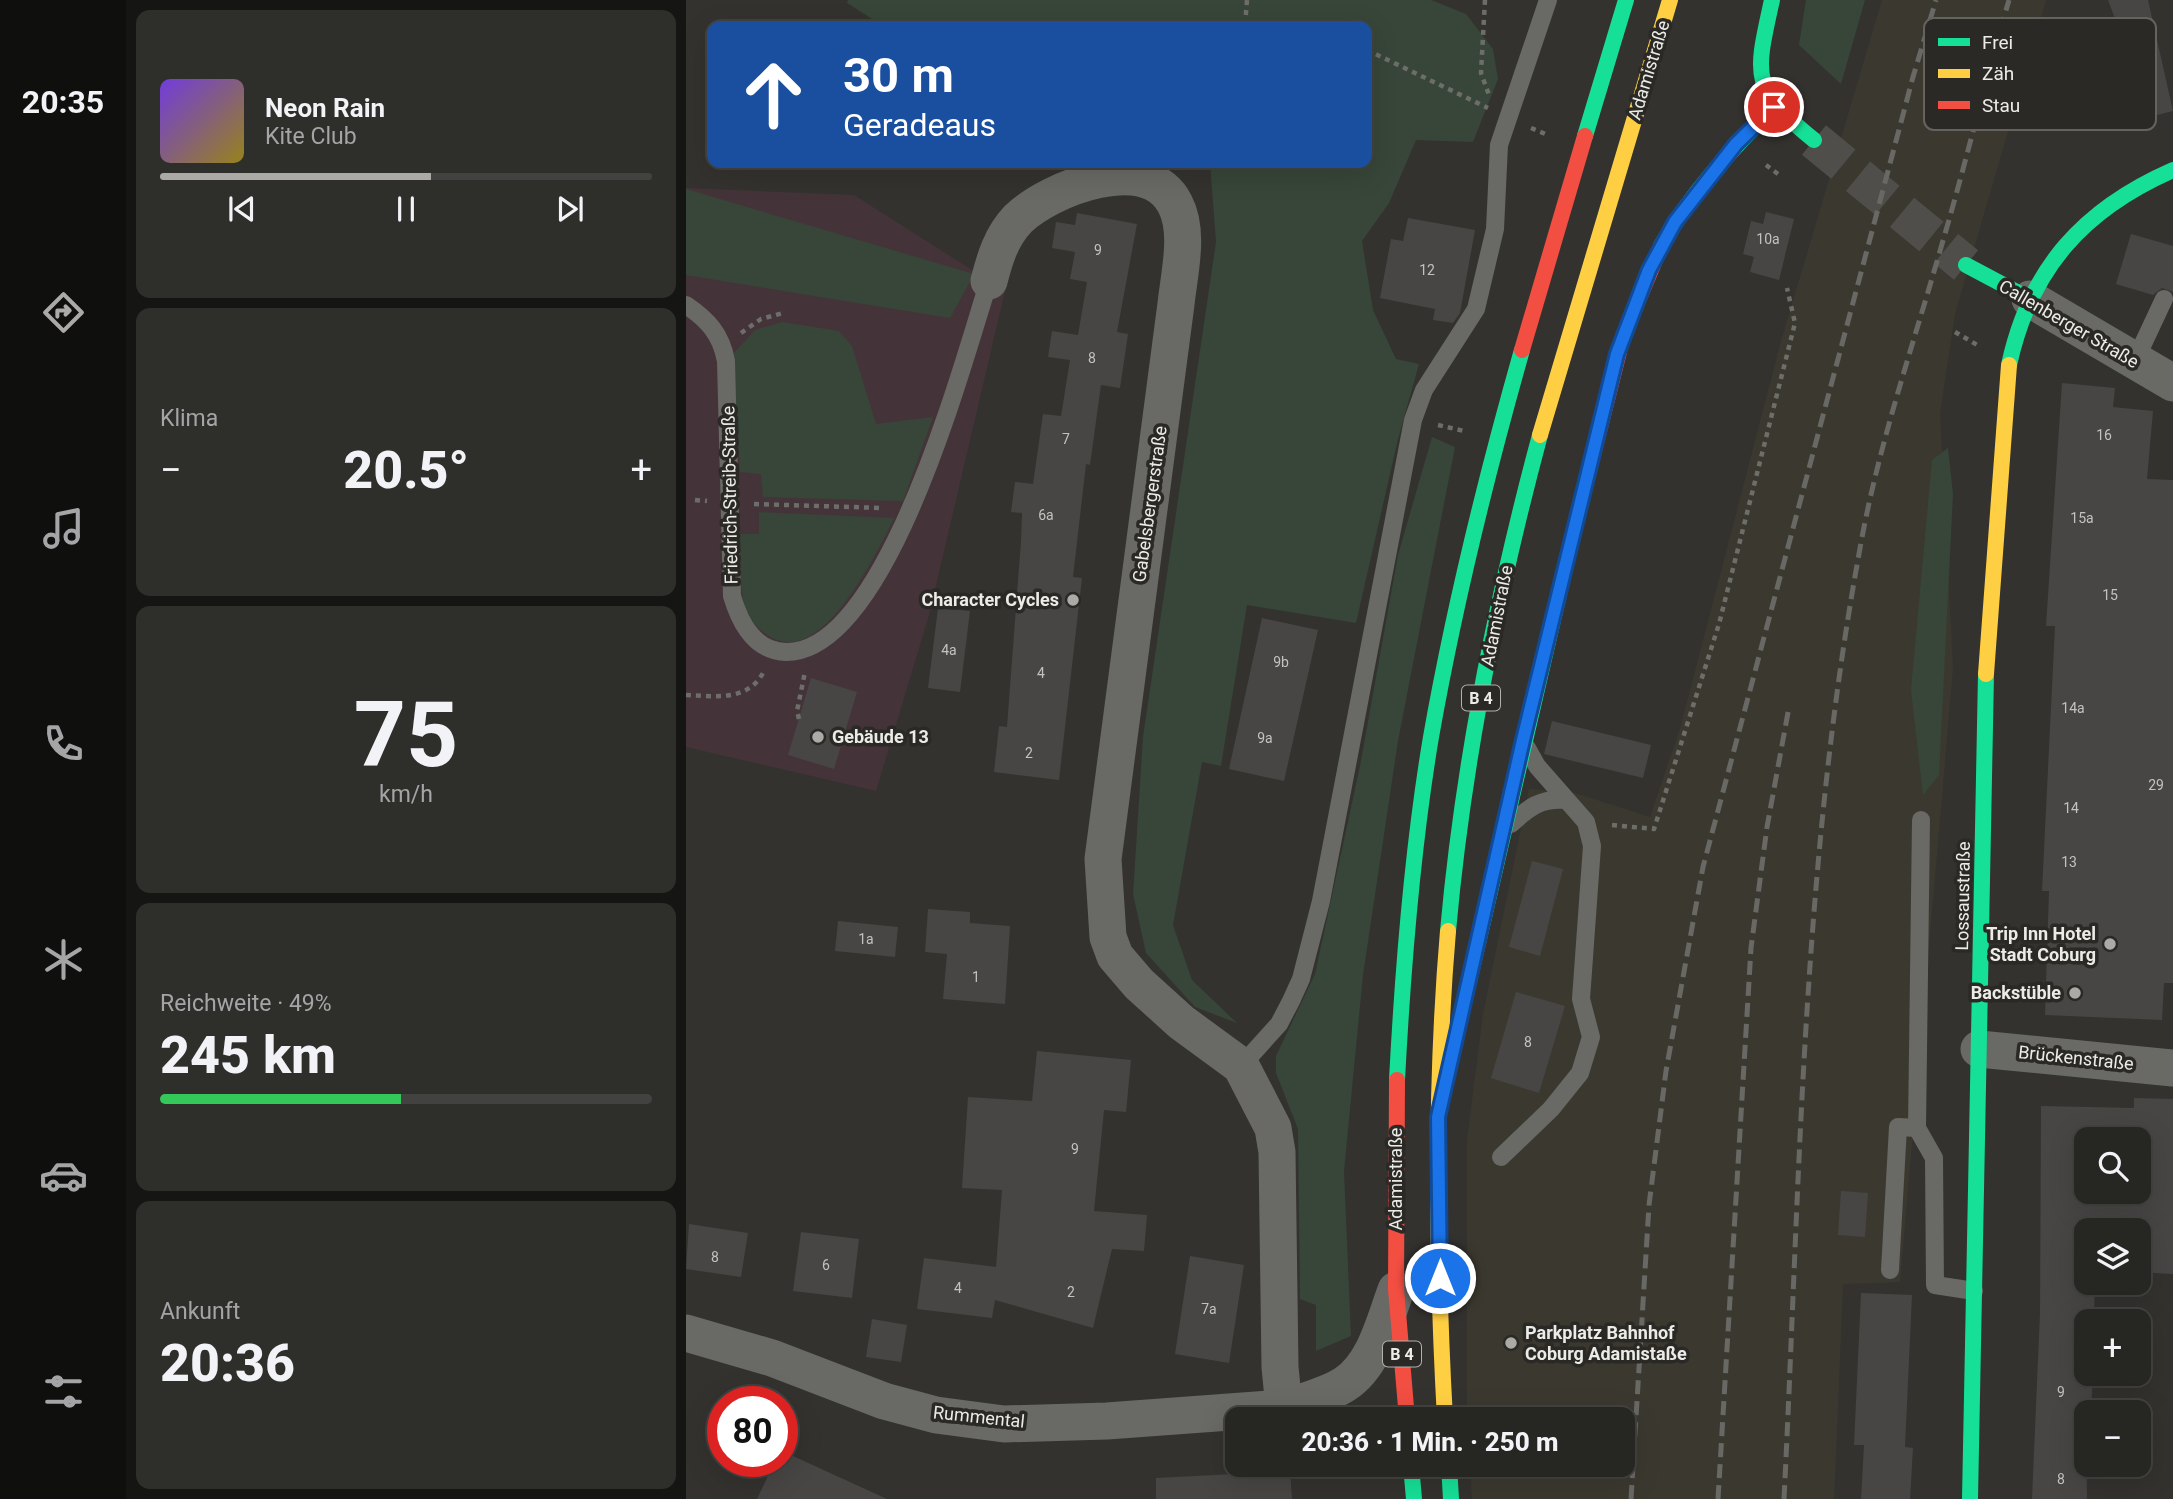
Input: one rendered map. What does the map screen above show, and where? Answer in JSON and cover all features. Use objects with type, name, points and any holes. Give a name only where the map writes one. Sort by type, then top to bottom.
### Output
[{"type":"main road","name":"Adamistraße","points":[[1406,1407],[1396,1290],[1396,1111],[1407,941],[1429,749],[1467,560],[1496,437],[1527,324],[1626,0]]},
{"type":"main road","name":"Adamistraße","points":[[1444,1407],[1441,1359],[1438,1117],[1446,948],[1471,754],[1506,569],[1566,336],[1670,0]]},
{"type":"main road","points":[[1772,0],[1758,68],[1759,83],[1774,107],[1814,140]]},
{"type":"main road","points":[[1438,1117],[1523,740],[1617,354],[1649,270],[1675,222],[1736,144],[1774,107]]},
{"type":"main road","name":"Lossaustraße","points":[[1970,1499],[1986,664],[2000,422],[2009,358],[2029,299],[2057,256],[2089,217],[2107,202],[2147,179],[2173,170]]},
{"type":"main road","name":"Callenberger Straße","points":[[1966,265],[2029,299]]},
{"type":"main road","points":[[1450,1477],[1451,1499]]},
{"type":"street","name":"Gabelsbergerstraße","points":[[989,281],[1006,234],[1040,202],[1064,189],[1103,178],[1136,179],[1165,190],[1177,206],[1181,235],[1176,304],[1103,859],[1108,937],[1115,956],[1139,985],[1181,1022],[1241,1066]]},
{"type":"street","name":"Callenberger Straße","points":[[2029,299],[2173,383]]},
{"type":"street","name":"Brückenstraße","points":[[1979,1049],[2173,1068]]},
{"type":"street","points":[[1241,1066],[1273,1128],[1277,1152],[1279,1367],[1284,1407]]},
{"type":"street","name":"Rummental","points":[[1287,1407],[1343,1385],[1356,1375],[1373,1351],[1396,1290]]},
{"type":"street","name":"Rummental","points":[[686,1334],[772,1358],[884,1401],[936,1415],[1004,1424],[1107,1421],[1225,1412]]},
{"type":"lane","points":[[1241,1066],[1279,1024],[1301,979],[1321,901],[1413,420],[1423,390],[1476,309],[1495,229],[1499,145],[1548,0]]},
{"type":"lane","points":[[774,652],[794,652],[811,647],[848,620],[879,574],[911,509],[989,281]]},
{"type":"lane","points":[[2135,360],[2164,299]]},
{"type":"lane","name":"Friedrich-Streib-Straße","points":[[686,305],[705,318],[723,345],[726,361],[732,596],[745,629],[759,643],[774,652]]},
{"type":"lane","points":[[1501,1157],[1551,1109],[1580,1073],[1591,1037],[1581,999],[1592,846],[1586,822],[1537,766],[1523,740]]},
{"type":"lane","points":[[1503,831],[1536,803],[1550,799],[1566,800]]},
{"type":"lane","points":[[1921,820],[1917,1128],[1934,1158],[1935,1285],[1974,1291]]},
{"type":"lane","points":[[1890,1270],[1898,1127],[1917,1128]]},
{"type":"path","points":[[1245,21],[1247,0]]},
{"type":"path","points":[[1485,0],[1481,73],[1485,89],[1507,118]]},
{"type":"path","points":[[1372,52],[1480,105]]},
{"type":"path","points":[[1586,822],[1654,829],[1719,624],[1795,323],[1787,288]]},
{"type":"path","points":[[723,345],[761,319],[783,313]]},
{"type":"path","points":[[1413,420],[1496,437]]},
{"type":"path","points":[[764,504],[911,509]]},
{"type":"path","points":[[799,719],[797,711],[811,647]]},
{"type":"path","points":[[686,695],[733,697],[758,682],[774,652]]},
{"type":"shaded area","points":[[1882,0],[2046,0],[2041,18],[1924,18],[1924,130],[2008,130],[1955,314],[1940,413],[1953,668],[1900,1282],[1843,1284],[1834,1499],[1472,1499],[1471,1477],[1635,1477],[1635,1407],[1467,1407],[1467,1140],[1483,1014],[1529,789],[1575,793],[1650,817],[1680,729],[1780,345]]},
{"type":"shaded area","points":[[686,188],[854,195],[1005,291],[929,615],[876,791],[686,747]]},
{"type":"green space","points":[[848,0],[1431,0],[1466,14],[1493,49],[1498,79],[1473,142],[1416,140],[1389,203],[1362,241],[1373,310],[1396,359],[1419,364],[1398,439],[1356,623],[1247,605],[1221,766],[1202,762],[1173,925],[1192,980],[1237,1023],[1195,1007],[1146,953],[1133,894],[1143,737],[1216,242],[1210,168],[1372,168],[1372,21],[875,21],[847,3]]},
{"type":"green space","points":[[1806,0],[1865,0],[1841,84],[1799,45]]},
{"type":"green space","points":[[686,189],[974,274],[950,318],[686,275]]},
{"type":"green space","points":[[782,322],[839,331],[852,346],[876,424],[933,417],[903,501],[763,497],[761,474],[740,472],[733,354],[755,330]]},
{"type":"green space","points":[[1432,437],[1455,447],[1398,741],[1363,975],[1344,1171],[1351,1336],[1316,1351],[1316,1305],[1300,1299],[1298,1129],[1276,1073],[1276,1056],[1315,974],[1360,766],[1398,555]]},
{"type":"green space","points":[[1948,448],[1953,494],[1939,775],[1923,795],[1911,690],[1932,460]]},
{"type":"green space","points":[[759,512],[894,518],[847,600],[830,620],[812,635],[794,642],[775,639],[761,631],[751,619],[744,602],[740,534],[759,534]]},
{"type":"building","points":[[2108,0],[2148,0],[2152,18],[2115,18]]},
{"type":"building","points":[[2156,36],[2173,111],[2156,115]]},
{"type":"building","points":[[1766,212],[1794,219],[1779,280],[1750,272],[1754,257],[1743,254],[1751,221],[1763,224]]},
{"type":"building","points":[[1077,213],[1137,224],[1117,332],[1128,334],[1120,388],[1101,385],[1090,465],[1086,464],[1073,577],[1082,578],[1059,780],[994,772],[999,726],[1007,727],[1021,541],[1022,513],[1011,512],[1015,482],[1033,484],[1043,414],[1061,416],[1070,360],[1048,357],[1052,331],[1078,335],[1087,282],[1070,279],[1075,252],[1052,248],[1056,222],[1075,225]]},
{"type":"building","points":[[1408,218],[1475,230],[1460,313],[1453,323],[1433,320],[1435,309],[1380,298],[1391,239],[1403,241]]},
{"type":"building","points":[[2131,234],[2173,246],[2173,292],[2162,288],[2153,295],[2116,284]]},
{"type":"building","points":[[2062,383],[2115,388],[2113,407],[2153,411],[2147,479],[2173,480],[2173,983],[2164,983],[2162,1020],[2045,1015],[2049,891],[2042,891],[2055,626],[2046,626]]},
{"type":"building","points":[[938,608],[970,611],[960,692],[928,688]]},
{"type":"building","points":[[1262,618],[1318,630],[1284,781],[1229,769]]},
{"type":"building","name":"Gebäude 13","points":[[811,678],[857,692],[834,769],[788,755]]},
{"type":"building","points":[[1552,721],[1651,745],[1643,778],[1544,754]]},
{"type":"building","points":[[1532,861],[1563,869],[1540,956],[1509,947]]},
{"type":"building","points":[[928,909],[970,912],[970,923],[1010,926],[1005,1004],[943,999],[947,954],[925,952]]},
{"type":"building","points":[[838,921],[898,927],[895,957],[835,951]]},
{"type":"building","points":[[1516,992],[1565,1006],[1539,1093],[1491,1078]]},
{"type":"building","points":[[1037,1051],[1131,1060],[1126,1112],[1104,1110],[1094,1211],[1147,1215],[1144,1251],[1112,1249],[1093,1328],[995,1300],[992,1318],[917,1309],[924,1258],[996,1267],[1002,1190],[962,1188],[968,1097],[1032,1101]]},
{"type":"building","points":[[2134,1098],[2173,1099],[2173,1274],[2151,1273],[2151,1218],[2074,1218],[2074,1295],[2095,1295],[2094,1309],[2074,1309],[2074,1386],[2092,1386],[2092,1400],[2074,1400],[2074,1477],[2087,1477],[2087,1499],[2032,1499],[2040,1313],[2041,1106],[2134,1108]]},
{"type":"building","points":[[1841,1191],[1868,1193],[1865,1237],[1838,1235]]},
{"type":"building","points":[[689,1224],[748,1233],[741,1277],[686,1269]]},
{"type":"building","points":[[801,1232],[859,1239],[852,1298],[793,1291]]},
{"type":"building","points":[[1190,1256],[1244,1265],[1229,1363],[1175,1354]]},
{"type":"building","points":[[1861,1293],[1912,1295],[1905,1447],[1913,1448],[1910,1499],[1861,1499],[1864,1445],[1854,1445]]},
{"type":"building","points":[[872,1319],[907,1325],[901,1362],[866,1357]]},
{"type":"building","points":[[798,1458],[887,1499],[757,1499],[767,1477],[798,1477]]},
{"type":"building","points":[[1225,1474],[1225,1477],[1290,1477],[1292,1499],[1156,1499],[1156,1478]]},
{"type":"tunnel","points":[[1814,140],[1966,265]]},
{"type":"railway","points":[[1931,18],[1936,0]]},
{"type":"railway","points":[[2004,18],[2009,0]]},
{"type":"railway","points":[[1631,1499],[1649,1205],[1666,1071],[1703,867],[1924,40]]},
{"type":"railway","points":[[1784,1499],[1806,1025],[1825,789],[1840,671],[1875,476],[1974,130]]},
{"type":"railway","points":[[1718,1499],[1751,948],[1767,827],[1789,707]]},
{"type":"traffic: fast","points":[[1585,136],[1626,0]]},
{"type":"traffic: fast","points":[[1772,0],[1762,47],[1763,79],[1768,93],[1778,107],[1814,140]]},
{"type":"traffic: fast","points":[[1661,246],[1685,208],[1713,173],[1774,107]]},
{"type":"traffic: fast","points":[[2009,365],[2018,330],[2031,299],[2066,246],[2088,223],[2113,203],[2173,170]]},
{"type":"traffic: fast","points":[[1966,265],[2030,299]]},
{"type":"traffic: fast","points":[[1397,1080],[1409,908],[1431,737],[1472,542],[1522,350]]},
{"type":"traffic: fast","points":[[1448,931],[1454,868],[1483,682],[1509,558],[1540,435]]},
{"type":"traffic: fast","points":[[1461,1016],[1573,534]]},
{"type":"traffic: fast","points":[[1970,1499],[1986,674]]},
{"type":"traffic: fast","points":[[1412,1477],[1414,1499]]},
{"type":"traffic: fast","points":[[1450,1477],[1451,1499]]},
{"type":"traffic: slow","points":[[1540,435],[1670,0]]},
{"type":"traffic: slow","points":[[1986,674],[2009,365]]},
{"type":"traffic: slow","points":[[1445,1407],[1438,1175],[1440,1053],[1448,931]]},
{"type":"traffic: jam","points":[[1522,350],[1585,136]]},
{"type":"traffic: jam","points":[[1573,534],[1623,336],[1661,246]]},
{"type":"traffic: jam","points":[[1397,1080],[1396,1289],[1406,1407]]},
{"type":"place","name":"Character Cycles","points":[[1073,600]]},
{"type":"place","name":"Gebäude 13","points":[[818,737]]},
{"type":"place","name":"Trip Inn Hotel Stadt Coburg","points":[[2110,944]]},
{"type":"place","name":"Backstüble","points":[[2075,993]]},
{"type":"place","name":"Parkplatz Bahnhof Coburg Adamistaße","points":[[1511,1343]]},
{"type":"route","points":[[1440,1278],[1438,1117],[1523,740],[1617,354],[1649,270],[1675,222],[1736,144],[1774,107]]}]
